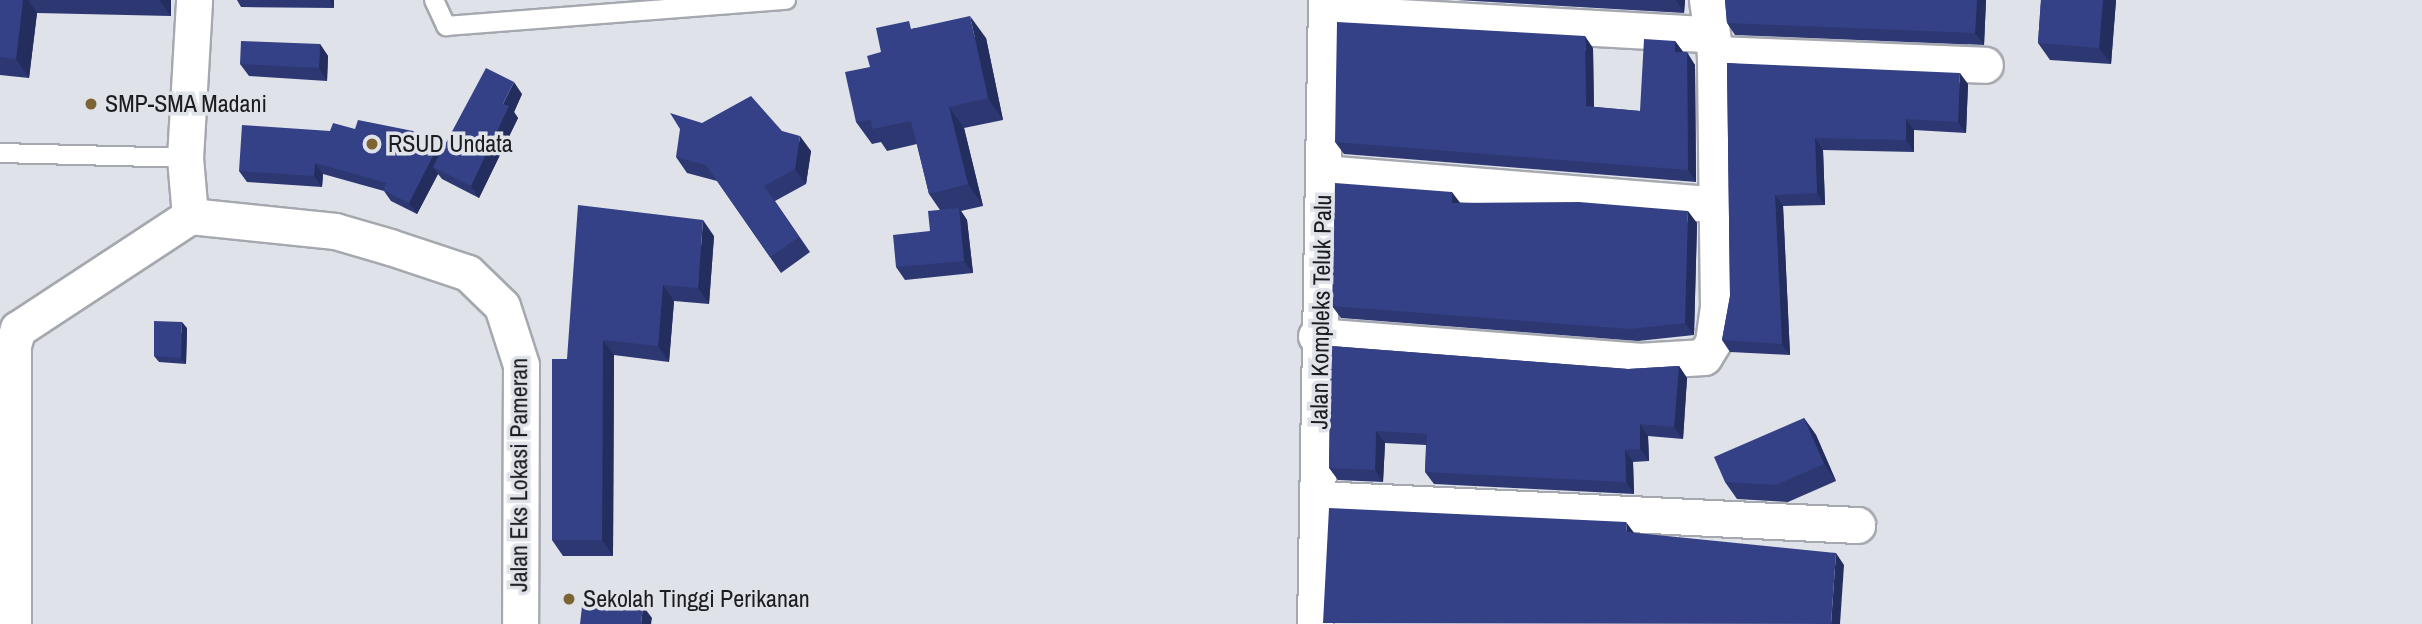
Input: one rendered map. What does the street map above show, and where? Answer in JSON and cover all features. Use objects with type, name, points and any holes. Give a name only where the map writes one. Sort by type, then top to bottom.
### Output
[{"type":"street","points":[[9,615],[6,426],[18,329],[190,216],[185,158],[194,0]]},
{"type":"street","points":[[1326,6],[1710,29],[1984,65]]},
{"type":"street","name":"Jalan Kompleks Teluk Palu","points":[[1315,624],[1318,499],[1316,336],[1324,173],[1326,6]]},
{"type":"street","points":[[1316,336],[1638,361],[1697,361],[1710,351],[1718,308],[1710,29]]},
{"type":"street","points":[[1324,173],[1713,204]]},
{"type":"street","name":"Jalan Eks Lokasi Pameran","points":[[190,216],[335,231],[468,273],[502,306],[521,366],[520,624]]},
{"type":"street","points":[[1318,499],[1857,525]]},
{"type":"lane","points":[[434,0],[446,26],[672,5],[786,0]]},
{"type":"lane","points":[[0,153],[185,158]]},
{"type":"building","points":[[0,0],[23,0],[16,59],[0,57]]},
{"type":"building","points":[[1725,0],[1977,0],[1975,33],[1727,23]]},
{"type":"building","points":[[2041,0],[2103,0],[2099,48],[2038,43]]},
{"type":"building","points":[[970,16],[988,98],[949,107],[968,184],[929,194],[911,121],[872,129],[871,120],[856,122],[845,72],[870,67],[867,56],[881,52],[876,28],[909,21],[911,29]]},
{"type":"building","points":[[1337,22],[1585,36],[1586,106],[1640,111],[1644,39],[1675,41],[1675,52],[1687,52],[1688,170],[1335,142]]},
{"type":"building","points":[[241,41],[320,44],[319,68],[240,64]]},
{"type":"building","points":[[1727,63],[1960,73],[1958,122],[1906,119],[1906,140],[1815,138],[1817,193],[1775,195],[1782,344],[1722,340],[1730,296]]},
{"type":"building","points":[[486,68],[514,82],[503,104],[509,106],[471,186],[433,167]]},
{"type":"building","points":[[751,96],[782,131],[800,136],[795,169],[764,186],[799,237],[770,257],[706,165],[676,157],[680,129],[670,113],[702,123]]},
{"type":"building","points":[[358,120],[413,131],[439,144],[409,203],[383,190],[387,183],[315,163],[314,176],[239,171],[242,125],[330,131],[333,123],[355,129]]},
{"type":"building","points":[[1335,183],[1452,192],[1452,203],[1579,202],[1688,211],[1685,323],[1630,329],[1332,306]]},
{"type":"building","points":[[578,205],[703,220],[698,288],[663,285],[658,346],[603,340],[602,540],[552,540],[552,359],[567,359]]},
{"type":"building","points":[[959,208],[964,261],[896,267],[893,235],[930,231],[928,211]]},
{"type":"building","points":[[154,321],[182,322],[181,358],[154,356]]},
{"type":"building","points":[[1331,346],[1628,369],[1679,366],[1674,427],[1640,424],[1640,449],[1625,450],[1626,482],[1425,472],[1427,434],[1376,431],[1375,470],[1329,468]]},
{"type":"building","points":[[1804,418],[1824,464],[1776,485],[1725,482],[1714,457]]},
{"type":"building","points":[[1329,508],[1626,522],[1627,532],[1836,553],[1831,624],[1323,623]]},
{"type":"building","points":[[583,598],[643,606],[641,624],[580,624]]},
{"type":"place","name":"SMP-SMA Madani","points":[[91,104]]},
{"type":"place","name":"RSUD Undata","points":[[372,144]]},
{"type":"place","name":"Sekolah Tinggi Perikanan","points":[[569,599]]}]
